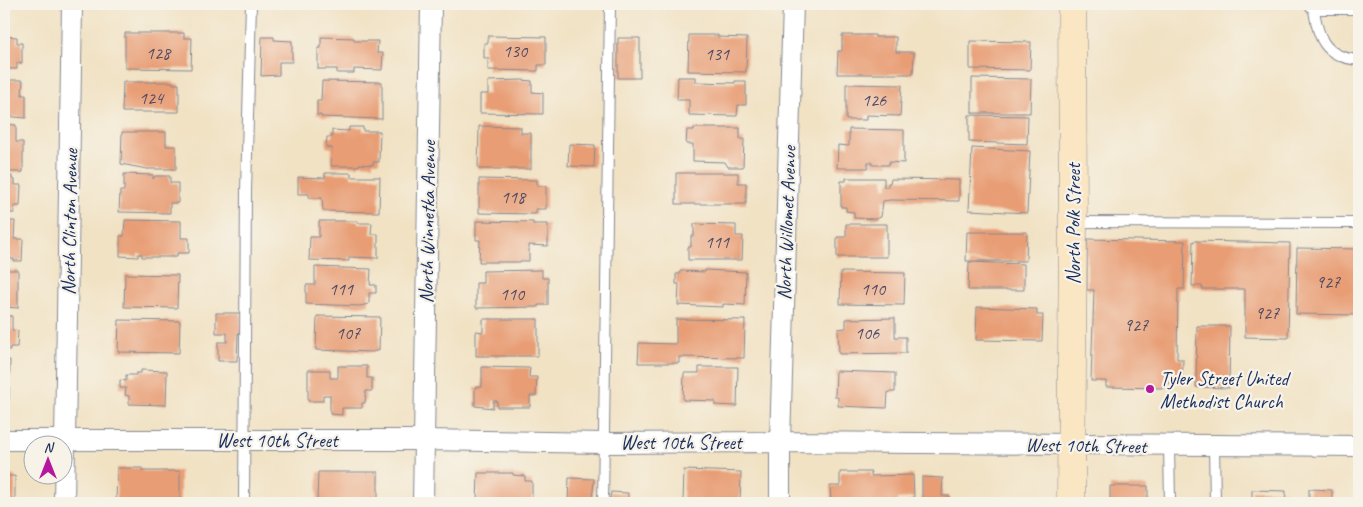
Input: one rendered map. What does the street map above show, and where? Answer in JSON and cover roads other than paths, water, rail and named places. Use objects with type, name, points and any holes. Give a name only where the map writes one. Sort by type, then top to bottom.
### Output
[{"type":"main road","name":"North Polk Street","points":[[1071,503],[1072,4]]},
{"type":"street","name":"North Clinton Avenue","points":[[65,434],[72,4]]},
{"type":"street","name":"North Winnetka Avenue","points":[[423,503],[431,4]]},
{"type":"street","name":"North Willomet Avenue","points":[[780,503],[780,442],[793,4]]},
{"type":"street","points":[[1314,4],[1359,4]]},
{"type":"street","name":"West 10th Street","points":[[4,440],[22,440]]},
{"type":"street","name":"West 10th Street","points":[[72,440],[424,440],[604,443],[780,442],[1359,446]]},
{"type":"street","name":"North Clinton Avenue","points":[[64,484],[64,503]]},
{"type":"lane","points":[[244,503],[246,191],[251,4]]},
{"type":"lane","points":[[603,503],[610,4]]},
{"type":"lane","points":[[1314,4],[1317,29],[1332,52],[1346,59],[1359,60]]},
{"type":"lane","points":[[1073,222],[1359,223]]},
{"type":"lane","points":[[1169,445],[1170,503]]},
{"type":"lane","points":[[1214,445],[1215,503]]},
{"type":"place","name":"Tyler Street United Methodist Church","points":[[1150,389]]}]
